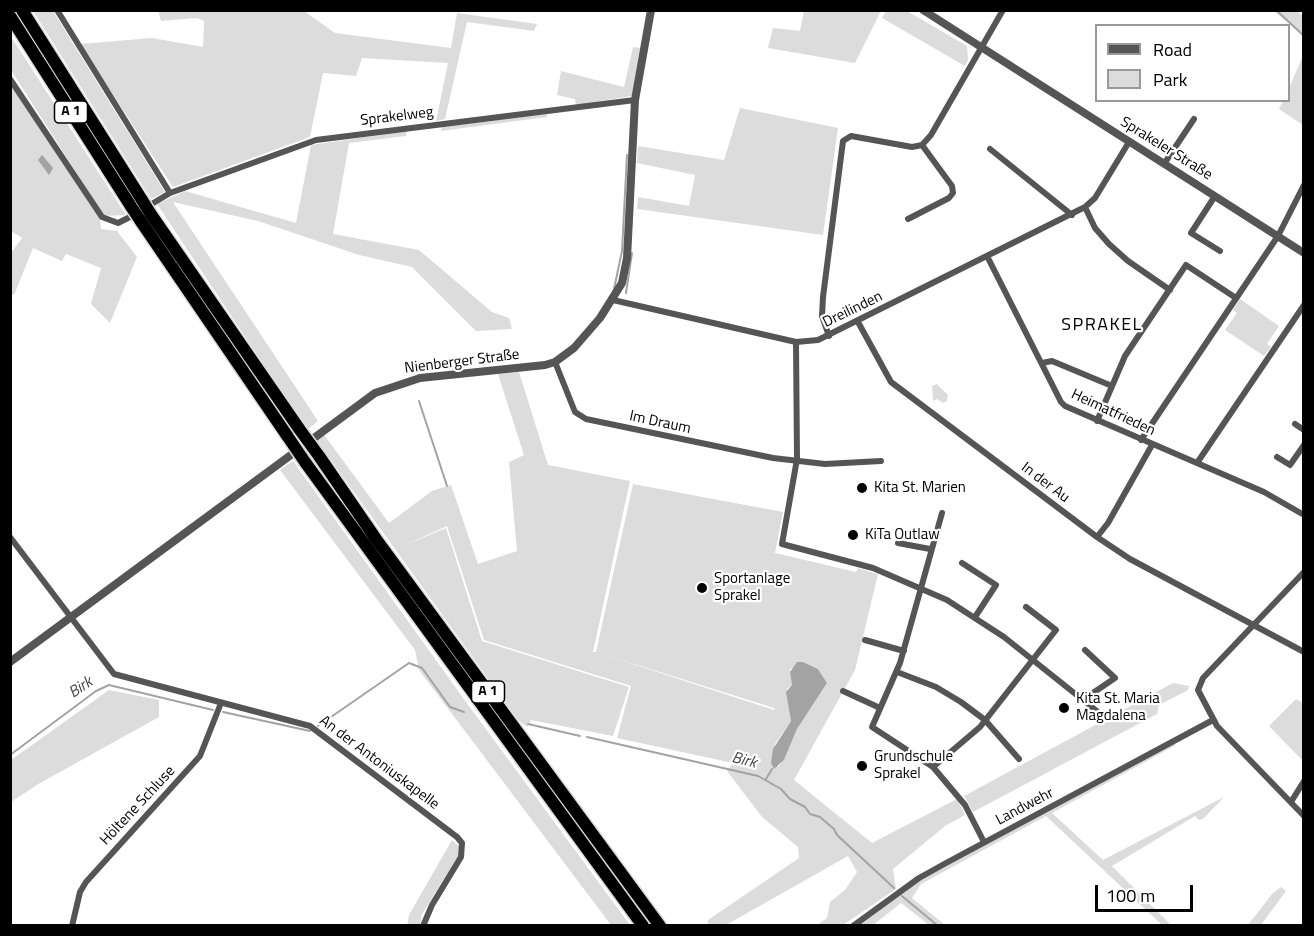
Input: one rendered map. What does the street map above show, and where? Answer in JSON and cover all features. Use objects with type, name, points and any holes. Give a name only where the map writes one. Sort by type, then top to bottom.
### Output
[{"type":"highway","name":"A 1","points":[[22,10],[137,204]]},
{"type":"highway","name":"A 1","points":[[10,16],[145,216],[305,462],[643,926]]},
{"type":"highway","name":"A 1","points":[[145,216],[319,456],[376,539],[660,926]]},
{"type":"street","points":[[57,10],[170,194]]},
{"type":"street","name":"Nienberger Straße","points":[[10,662],[375,393],[420,378],[529,367],[555,362],[574,348],[614,300],[622,283],[627,258],[635,100],[651,10]]},
{"type":"street","name":"Sprakeler Straße","points":[[923,10],[1304,253]]},
{"type":"street","points":[[829,336],[822,316],[823,297],[843,141],[851,136],[912,147],[922,146],[931,135],[1003,10]]},
{"type":"street","name":"Sprakelweg","points":[[10,79],[98,213],[107,221],[124,221],[170,194],[316,140],[635,100]]},
{"type":"street","points":[[1164,164],[1194,119]]},
{"type":"street","name":"Dreilinden","points":[[614,300],[796,342],[810,343],[858,322],[1085,207],[1095,198],[1129,142]]},
{"type":"street","points":[[908,219],[949,198],[953,193],[952,186],[922,146]]},
{"type":"street","points":[[990,149],[1072,215]]},
{"type":"street","points":[[1141,440],[1278,236],[1304,185]]},
{"type":"street","points":[[1215,196],[1191,233],[1220,251]]},
{"type":"street","points":[[1085,207],[1101,236],[1128,261],[1170,290]]},
{"type":"street","name":"Heimatfrieden","points":[[987,256],[1061,402],[1097,421],[1264,492],[1304,515]]},
{"type":"street","points":[[1097,421],[1125,356],[1186,266],[1236,298]]},
{"type":"street","points":[[1197,463],[1304,305]]},
{"type":"street","name":"In der Au","points":[[858,322],[891,382],[1097,537],[1130,559],[1304,652]]},
{"type":"street","points":[[796,342],[797,459],[788,515],[781,540],[783,545],[873,568],[921,588],[975,617],[1098,712]]},
{"type":"street","points":[[1042,363],[1052,361],[1112,386]]},
{"type":"street","name":"Im Draum","points":[[555,362],[573,409],[582,418],[757,456],[825,464],[881,461]]},
{"type":"street","points":[[1295,424],[1304,430]]},
{"type":"street","points":[[1097,537],[1108,523],[1152,445]]},
{"type":"street","points":[[1277,457],[1290,465],[1304,445]]},
{"type":"street","points":[[942,513],[930,549],[904,651],[897,672],[872,724],[873,729],[933,767],[965,805],[984,842]]},
{"type":"street","name":"An der Antoniuskapelle","points":[[10,537],[114,674],[310,726],[462,843],[461,857],[432,905],[423,926]]},
{"type":"street","points":[[898,543],[930,549]]},
{"type":"street","points":[[962,563],[996,585],[975,617]]},
{"type":"street","points":[[1304,572],[1203,678],[1198,690],[1213,720],[1304,816]]},
{"type":"street","points":[[933,767],[971,736],[1056,630],[1026,606]]},
{"type":"street","points":[[865,640],[904,651]]},
{"type":"street","points":[[1084,699],[1115,678],[1085,650]]},
{"type":"street","points":[[897,672],[946,693],[985,720],[1019,759]]},
{"type":"street","points":[[843,691],[880,708]]},
{"type":"street","name":"Höltene Schluse","points":[[72,926],[80,892],[93,871],[200,756],[221,704]]},
{"type":"street","name":"Landwehr","points":[[853,926],[919,878],[1213,720]]},
{"type":"street","points":[[1291,802],[1304,781]]},
{"type":"green space","points":[[158,10],[304,11],[335,33],[451,48],[457,13],[537,24],[534,31],[467,22],[445,119],[436,121],[448,63],[362,58],[356,76],[323,73],[310,137],[173,187],[80,44],[152,38],[203,47],[204,21],[197,18],[161,21]]},
{"type":"green space","points":[[804,10],[881,11],[855,63],[768,48],[773,28],[800,31]]},
{"type":"green space","points":[[33,11],[53,11],[165,192],[151,199]]},
{"type":"green space","points":[[886,11],[907,11],[967,46],[968,60],[965,66],[882,18]]},
{"type":"green space","points":[[1274,11],[1298,11],[1303,16],[1303,35]]},
{"type":"green space","points":[[10,35],[126,215],[104,216],[11,70]]},
{"type":"green space","points":[[633,47],[640,48],[632,96],[576,105],[575,99],[557,95],[561,71],[624,87]]},
{"type":"green space","points":[[1303,56],[1303,125],[1279,109],[1282,102],[1290,102],[1290,86]]},
{"type":"green space","points":[[10,84],[100,219],[101,229],[117,231],[137,257],[110,323],[91,304],[101,268],[66,254],[62,261],[33,248],[14,295],[11,293],[11,253],[22,238],[11,231]]},
{"type":"green space","points":[[740,108],[838,128],[823,235],[637,209],[638,197],[689,206],[695,175],[637,163],[638,146],[724,160]]},
{"type":"green space","points":[[547,114],[547,117],[441,131],[442,127]]},
{"type":"green space","points":[[407,131],[406,136],[349,143],[333,234],[419,250],[492,312],[509,318],[512,329],[476,331],[412,267],[359,255],[258,221],[173,202],[318,421],[307,430],[157,204],[185,191],[296,223],[311,145]]},
{"type":"green space","points":[[1240,299],[1279,326],[1267,344],[1271,347],[1264,356],[1225,330],[1237,313],[1233,310]]},
{"type":"green space","points":[[519,372],[548,465],[630,481],[593,652],[596,652],[633,484],[783,512],[775,553],[856,572],[858,568],[878,574],[855,670],[794,780],[872,843],[957,799],[965,815],[945,826],[893,869],[896,889],[843,925],[817,925],[827,918],[830,902],[845,890],[857,872],[848,856],[726,925],[708,925],[708,920],[799,858],[798,847],[762,817],[727,771],[733,763],[617,738],[631,686],[484,640],[447,526],[405,545],[446,528],[482,641],[629,687],[613,736],[531,720],[527,727],[518,720],[315,438],[322,432],[389,523],[432,491],[451,485],[478,564],[517,551],[509,462],[524,455],[498,374]],"holes":[[[596,652],[774,708],[775,710]],[[803,662],[818,669],[827,683],[797,729],[785,758],[778,767],[775,744],[791,721],[787,689],[792,685],[790,669]]]},
{"type":"green space","points":[[937,384],[948,395],[947,401],[943,403],[937,399],[933,401],[932,386]]},
{"type":"green space","points":[[293,461],[630,925],[611,925],[419,670],[415,650],[280,470]]},
{"type":"green space","points":[[1173,683],[1189,686],[1188,690],[1159,705],[1157,714],[973,812],[964,796]]},
{"type":"green space","points":[[109,690],[159,700],[159,717],[40,783],[11,802],[11,760]]},
{"type":"green space","points":[[1296,699],[1303,703],[1302,760],[1269,726]]},
{"type":"green space","points":[[1174,744],[1176,745],[1052,813],[1103,860],[1224,797],[1203,819],[1199,820],[1195,816],[1112,866],[1171,925],[1162,925],[1046,816],[921,884],[912,898],[945,925],[929,925],[901,903],[873,925],[858,926],[925,877]]},
{"type":"green space","points":[[452,840],[461,848],[459,855],[422,914],[420,925],[407,926],[409,915]]},
{"type":"green space","points":[[1281,887],[1286,891],[1261,925],[1248,925],[1272,894]]},
{"type":"shaded area","points":[[42,155],[53,168],[49,175],[38,160]]},
{"type":"shaded area","points":[[797,662],[803,662],[818,669],[827,683],[797,729],[784,760],[774,769],[771,763],[773,749],[791,721],[786,692],[792,685],[790,672]]},
{"type":"waterway","points":[[1276,10],[1304,36]]},
{"type":"waterway","points":[[614,289],[622,251],[627,155]]},
{"type":"waterway","points":[[626,293],[632,253]]},
{"type":"waterway","points":[[419,401],[447,486]]},
{"type":"waterway","name":"Birk","points":[[318,726],[409,663],[422,668],[450,707],[464,712]]},
{"type":"waterway","name":"Birk","points":[[10,755],[96,691],[109,685],[213,710]]},
{"type":"waterway","name":"Birk","points":[[223,712],[310,731]]},
{"type":"waterway","name":"Birk","points":[[528,724],[580,736]]},
{"type":"waterway","name":"Birk","points":[[587,737],[758,776],[781,789],[790,799],[805,807],[810,814],[820,817],[894,888]]},
{"type":"waterway","points":[[766,779],[772,769]]},
{"type":"waterway","name":"Birk","points":[[902,896],[938,926]]},
{"type":"place","name":"Kita St. Marien","points":[[862,488]]},
{"type":"place","name":"KiTa Outlaw","points":[[853,535]]},
{"type":"place","name":"Sportanlage Sprakel","points":[[702,588]]},
{"type":"place","name":"Kita St. Maria Magdalena","points":[[1064,708]]},
{"type":"place","name":"Grundschule Sprakel","points":[[862,766]]},
{"type":"district","name":"SPRAKEL","points":[[1102,326]]}]
